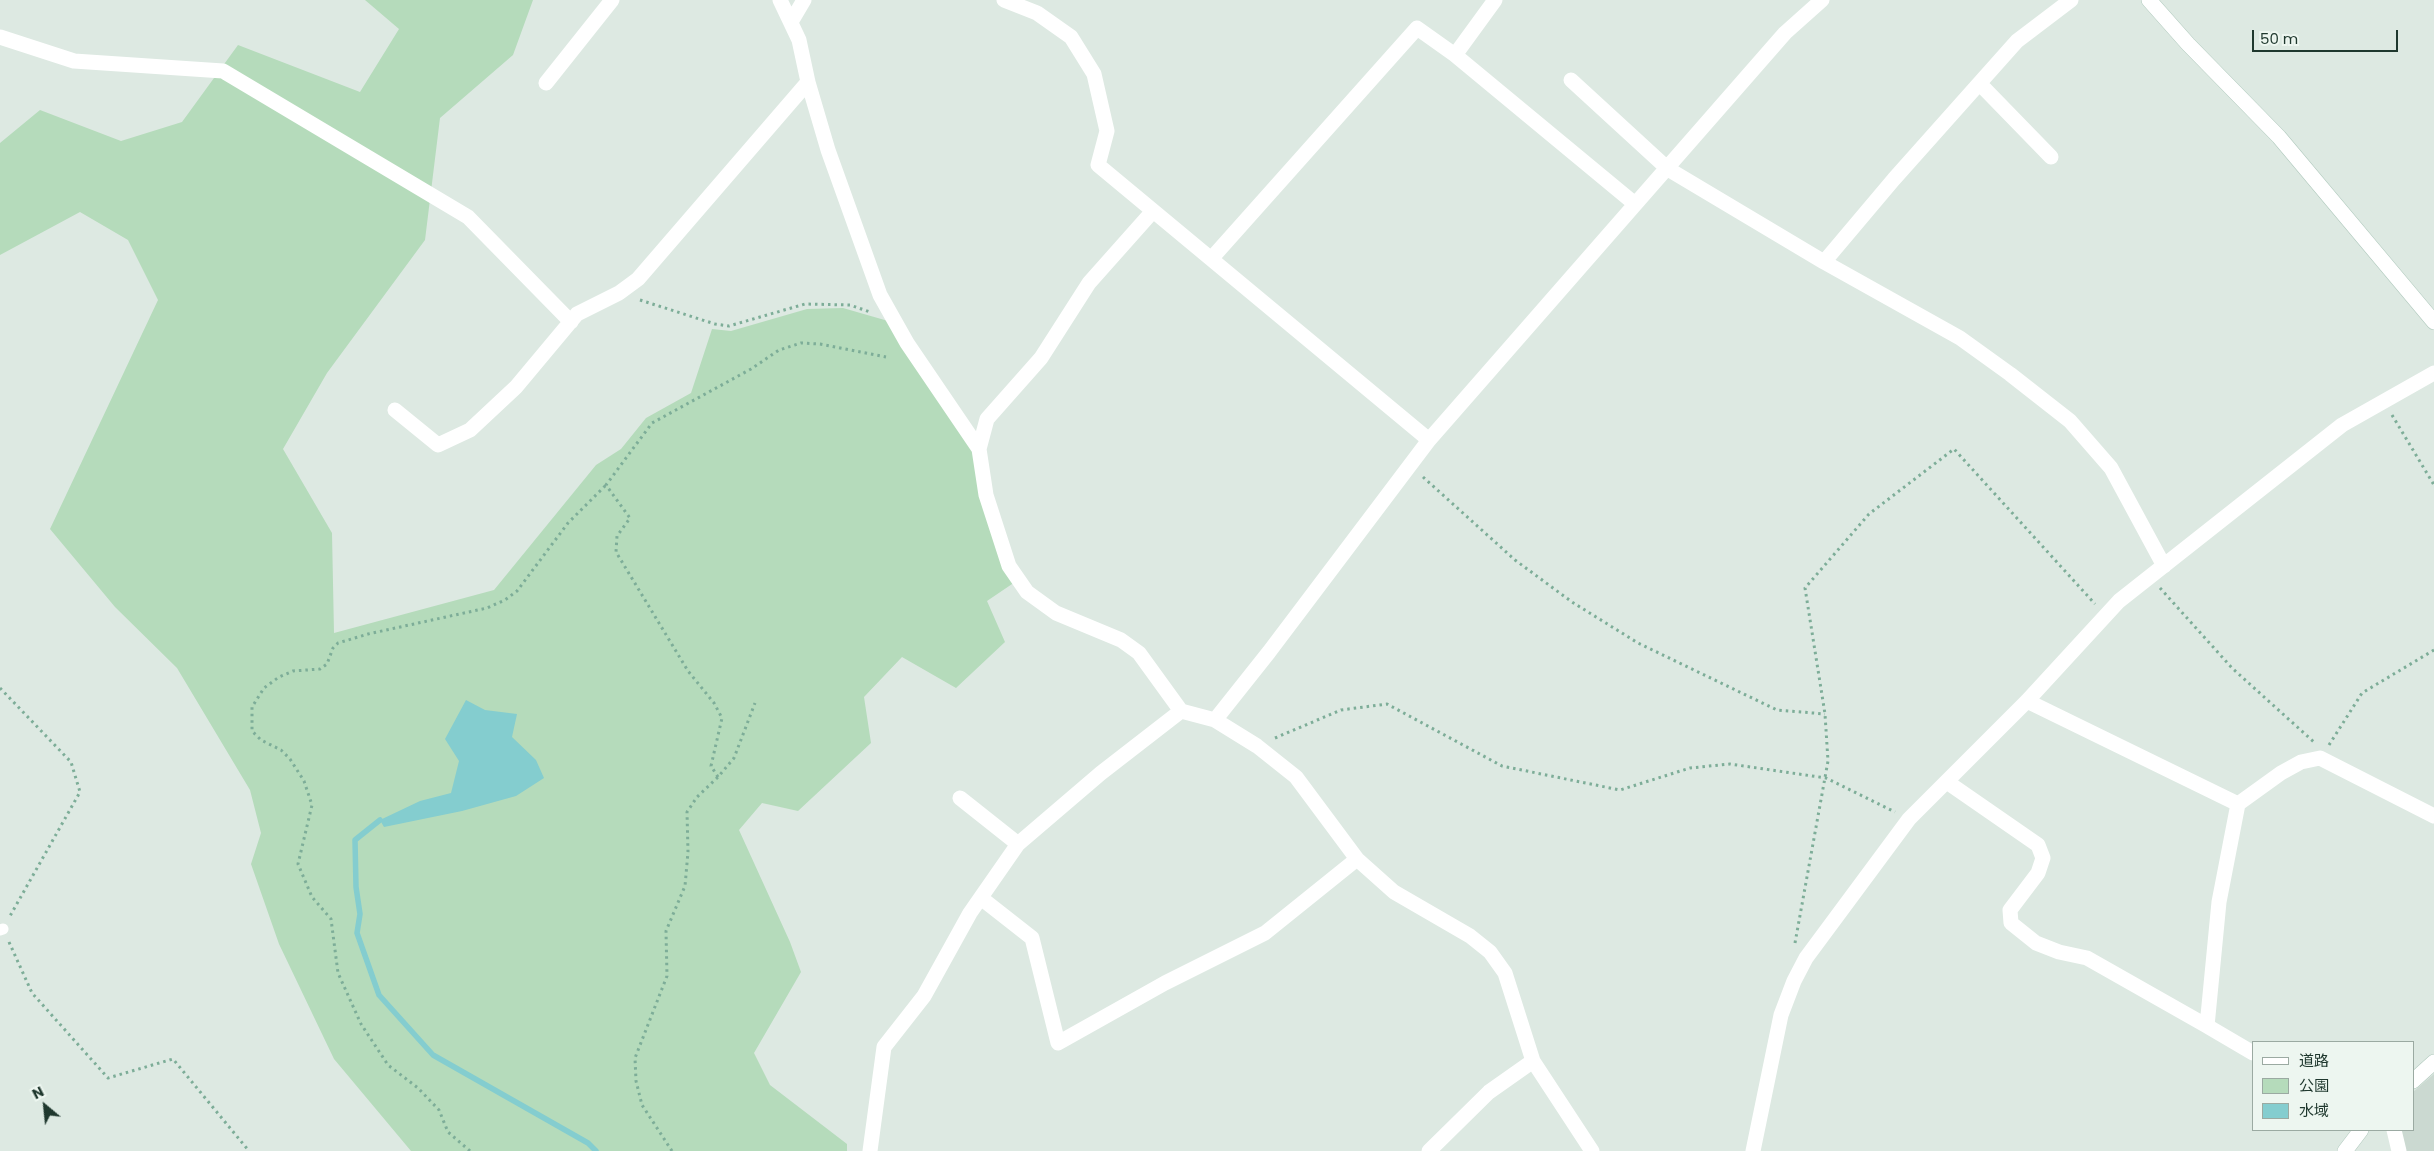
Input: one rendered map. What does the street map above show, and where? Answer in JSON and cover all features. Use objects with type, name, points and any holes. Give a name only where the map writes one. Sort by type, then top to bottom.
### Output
[{"type":"street","points":[[546,82],[612,0]]},
{"type":"street","points":[[780,0],[799,40],[808,82],[828,150],[880,295],[894,320],[979,449]]},
{"type":"street","points":[[791,22],[804,0]]},
{"type":"street","points":[[1004,0],[1037,13],[1070,37],[1094,74],[1107,131],[1098,165],[1429,440]]},
{"type":"street","points":[[1455,55],[1495,0]]},
{"type":"street","points":[[1215,720],[1269,652],[1429,440],[1635,204],[1668,169],[1785,32],[1822,0]]},
{"type":"street","points":[[1824,262],[1894,179],[2017,41],[2071,0]]},
{"type":"street","points":[[2149,0],[2188,44],[2279,137],[2434,322]]},
{"type":"street","points":[[1211,259],[1417,28],[1455,55],[1635,204]]},
{"type":"street","points":[[0,37],[74,62],[223,71],[468,217],[571,322]]},
{"type":"street","points":[[1572,80],[1668,169],[1824,262],[1960,338],[2070,421],[2111,468],[2164,566]]},
{"type":"street","points":[[395,410],[438,445],[470,430],[516,387],[577,314],[619,293],[638,279],[808,82]]},
{"type":"street","points":[[1980,84],[2051,157]]},
{"type":"street","points":[[1153,211],[1089,283],[1041,358],[987,419],[979,449],[986,495],[1009,566],[1027,592],[1056,613],[1121,640],[1139,653],[1180,711],[1215,720],[1257,746],[1296,777],[1357,859],[1394,892],[1470,936],[1490,952],[1505,973],[1532,1061],[1592,1151]]},
{"type":"street","points":[[1753,1151],[1781,1015],[1794,981],[1806,958],[1909,819],[2027,702],[2119,601],[2342,425],[2384,400],[2434,374]]},
{"type":"street","points":[[2027,702],[2238,804]]},
{"type":"street","points":[[870,1151],[884,1047],[924,996],[970,913],[1018,844],[1101,773],[1180,711]]},
{"type":"street","points":[[2207,1026],[2219,902],[2238,804],[2281,772],[2301,762],[2323,755],[2434,816]]},
{"type":"street","points":[[1947,782],[2038,845],[2043,858],[2038,872],[2010,910],[2010,923],[2036,943],[2059,952],[2087,958],[2252,1052]]},
{"type":"street","points":[[960,798],[1018,844]]},
{"type":"street","points":[[981,898],[1032,938],[1058,1043],[1265,932],[1357,859]]},
{"type":"street","points":[[1429,1151],[1489,1092],[1532,1061]]},
{"type":"street","points":[[2414,1080],[2434,1062]]},
{"type":"street","points":[[2345,1151],[2360,1131]]},
{"type":"street","points":[[2394,1131],[2399,1151]]},
{"type":"path","points":[[619,293],[715,324],[729,326],[804,304],[850,305],[894,320]]},
{"type":"path","points":[[470,1151],[448,1132],[439,1110],[418,1088],[388,1065],[361,1024],[338,974],[331,919],[312,897],[298,864],[312,805],[304,781],[290,759],[281,750],[261,740],[252,731],[252,707],[264,688],[279,677],[293,671],[320,669],[327,664],[333,648],[338,643],[368,634],[487,608],[505,600],[517,591],[568,523],[606,485],[652,423],[751,369],[779,350],[802,343],[820,344],[886,357]]},
{"type":"path","points":[[2384,400],[2434,485]]},
{"type":"path","points":[[1794,952],[1828,761],[1825,714],[1805,588],[1869,514],[1954,449],[2106,615]]},
{"type":"path","points":[[1409,465],[1515,560],[1572,602],[1638,643],[1777,710],[1825,714]]},
{"type":"path","points":[[606,485],[630,518],[617,536],[616,552],[688,671],[714,703],[722,718],[711,766],[718,778]]},
{"type":"path","points":[[2150,576],[2232,668],[2323,755],[2362,693],[2434,650]]},
{"type":"path","points":[[0,688],[71,762],[80,792],[1,929],[32,993],[108,1078],[173,1059],[249,1151]]},
{"type":"path","points":[[672,1151],[642,1105],[636,1081],[635,1058],[667,976],[666,931],[685,886],[688,852],[687,812],[697,797],[718,778],[734,758],[755,702]]},
{"type":"path","points":[[1257,746],[1341,710],[1387,704],[1502,766],[1620,790],[1690,768],[1730,764],[1826,778],[1909,819]]},
{"type":"shaded area","points":[[2434,1074],[2434,1151],[2405,1151],[2401,1131],[2414,1131],[2414,1091]]},
{"type":"green space","points":[[365,0],[533,0],[513,55],[440,118],[425,240],[327,373],[283,449],[332,533],[334,633],[494,590],[596,465],[621,449],[646,418],[691,393],[712,329],[731,331],[807,309],[843,308],[895,323],[970,435],[1018,580],[987,601],[1005,642],[956,688],[902,657],[864,697],[871,743],[798,811],[762,803],[739,830],[790,942],[801,972],[754,1053],[770,1085],[847,1144],[847,1151],[411,1151],[334,1059],[279,944],[251,864],[261,833],[250,790],[177,668],[115,607],[50,529],[158,300],[128,240],[80,212],[0,255],[0,143],[40,110],[121,141],[182,122],[238,45],[360,92],[399,29]]},
{"type":"water","points":[[466,700],[485,710],[517,714],[512,737],[536,760],[544,778],[516,796],[462,811],[384,827],[380,820],[420,801],[451,793],[459,761],[445,739]]},
{"type":"waterway","points":[[380,820],[355,840],[356,887],[360,914],[357,933],[379,995],[433,1055],[588,1143],[596,1151]]}]
